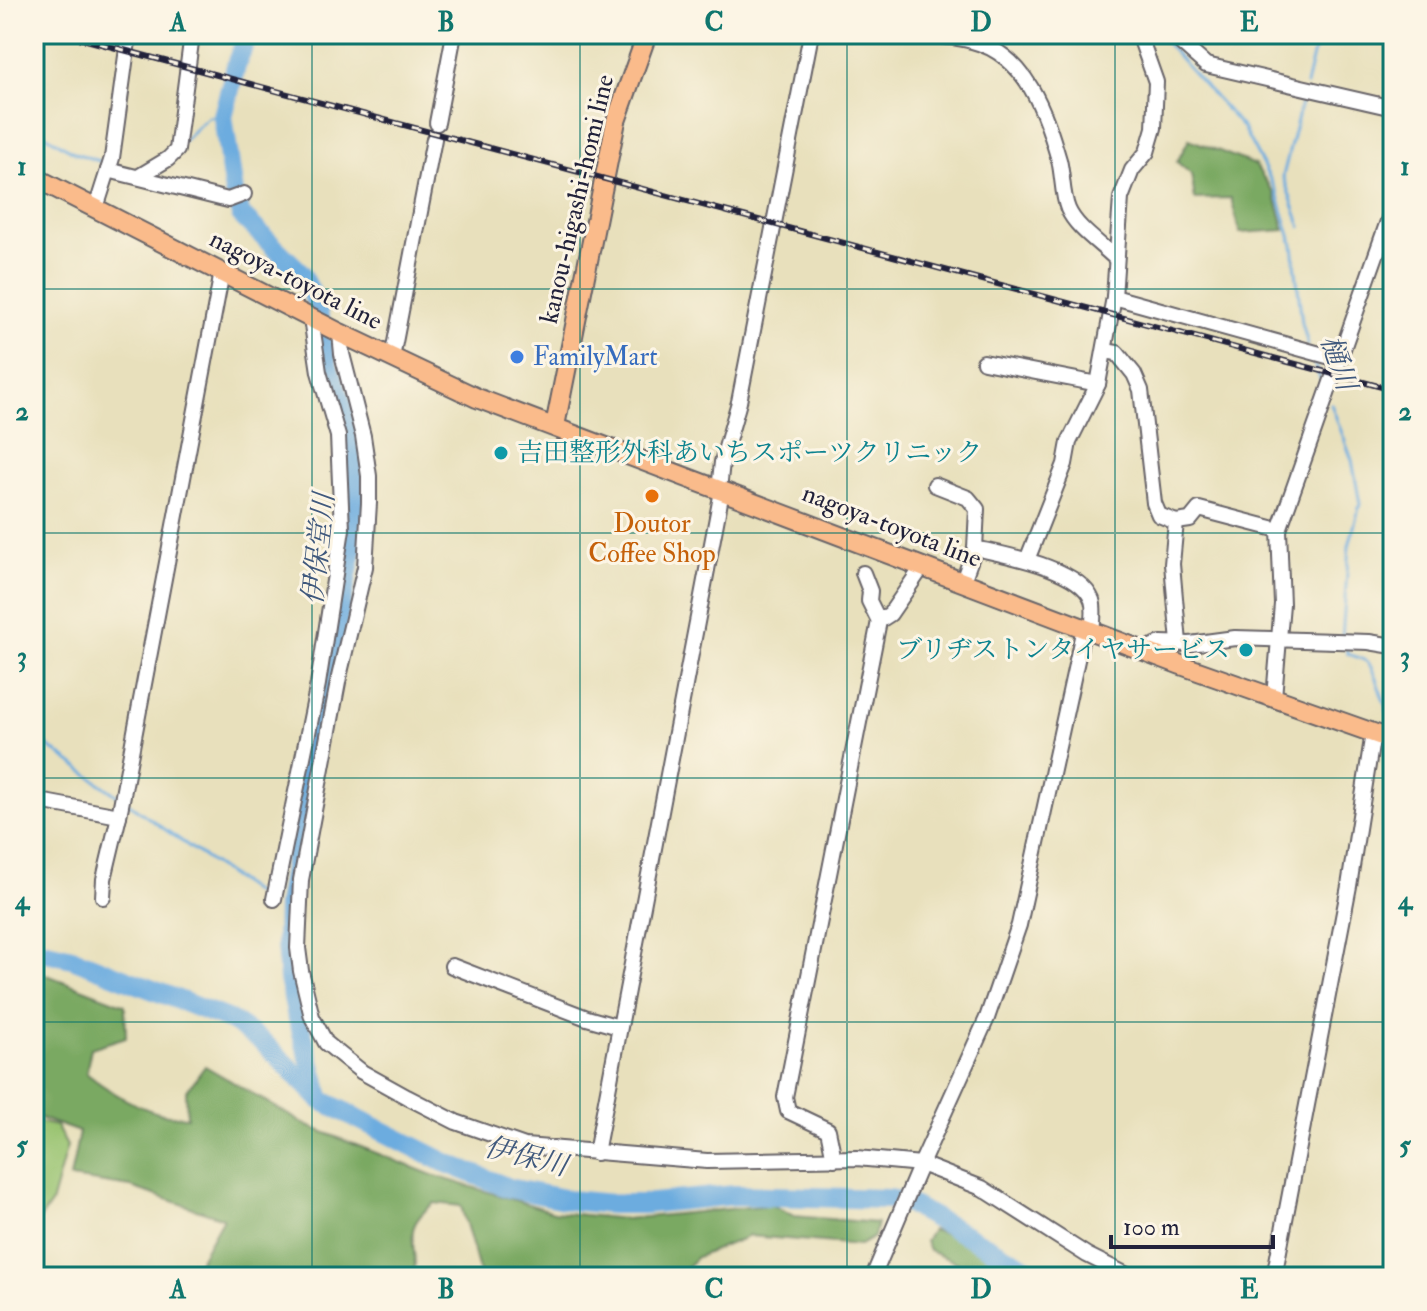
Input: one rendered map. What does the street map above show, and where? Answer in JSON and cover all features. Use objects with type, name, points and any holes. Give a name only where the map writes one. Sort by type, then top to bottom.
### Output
[{"type":"main road","name":"kanou-higashi-homi line","points":[[555,426],[616,121],[647,34]]},
{"type":"main road","name":"nagoya-toyota line","points":[[34,177],[323,324],[477,398],[1088,630],[1382,736]]},
{"type":"street","points":[[138,177],[168,159],[177,146],[192,34]]},
{"type":"street","points":[[437,123],[454,34]]},
{"type":"street","points":[[596,1153],[720,490],[722,462],[739,402],[811,34]]},
{"type":"street","points":[[905,34],[957,36],[975,41],[997,51],[1026,79],[1037,97],[1055,147],[1068,209],[1077,222],[1115,258]]},
{"type":"street","points":[[1027,560],[1065,464],[1069,442],[1098,384],[1114,297],[1121,198],[1132,170],[1147,152],[1154,128],[1156,82],[1139,34]]},
{"type":"street","points":[[1171,34],[1206,65],[1393,108]]},
{"type":"street","points":[[96,208],[110,165],[127,35]]},
{"type":"street","points":[[1393,70],[1393,87]]},
{"type":"street","points":[[392,358],[434,139]]},
{"type":"street","points":[[110,165],[138,177],[228,200],[244,194]]},
{"type":"street","points":[[1274,697],[1282,604],[1279,530],[1393,207]]},
{"type":"street","points":[[1377,257],[1393,260]]},
{"type":"street","points":[[103,897],[222,272]]},
{"type":"street","points":[[1114,297],[1338,359]]},
{"type":"street","points":[[274,899],[318,684],[342,529],[338,436],[319,372],[323,324]]},
{"type":"street","points":[[323,324],[342,354],[363,436],[369,476],[369,503],[365,567],[339,677],[301,880],[298,948],[312,1017],[320,1035],[336,1053],[407,1097],[456,1122],[525,1146],[707,1161],[834,1159],[919,1168],[982,1188],[1087,1255],[1131,1277]]},
{"type":"street","points":[[1105,351],[1117,353],[1134,374],[1141,390],[1154,503],[1159,515],[1176,522],[1190,520],[1199,509],[1279,530]]},
{"type":"street","points":[[984,362],[1098,384]]},
{"type":"street","points":[[935,485],[968,498],[977,509],[975,548],[963,581]]},
{"type":"street","points":[[1176,522],[1172,564],[1179,643]]},
{"type":"street","points":[[873,1277],[987,1018],[1019,925],[1092,602],[1086,590],[1076,581],[1027,560],[975,548]]},
{"type":"street","points":[[879,621],[890,614],[923,566]]},
{"type":"street","points":[[834,1159],[828,1130],[788,1111],[785,1097],[879,621],[869,601],[870,591],[863,573]]},
{"type":"street","points":[[1142,650],[1161,643],[1235,638],[1393,646]]},
{"type":"street","points":[[1274,1277],[1382,736]]},
{"type":"street","points":[[34,800],[119,816]]},
{"type":"street","points":[[452,966],[587,1018],[619,1027]]},
{"type":"green space","points":[[1189,139],[1255,165],[1274,193],[1285,230],[1240,233],[1231,198],[1195,199],[1191,174],[1177,162]]},
{"type":"green space","points":[[34,970],[125,1005],[126,1037],[91,1048],[86,1073],[109,1090],[146,1109],[187,1117],[186,1092],[205,1066],[308,1126],[432,1175],[554,1212],[625,1219],[772,1205],[794,1216],[877,1223],[874,1237],[860,1245],[749,1236],[697,1257],[676,1277],[481,1277],[461,1206],[434,1203],[416,1222],[413,1230],[414,1277],[316,1277],[305,1274],[303,1277],[190,1277],[223,1218],[131,1187],[70,1178],[79,1132],[34,1116]]},
{"type":"green space","points":[[34,1121],[56,1126],[67,1146],[51,1204],[34,1227]]},
{"type":"green space","points":[[932,1230],[955,1237],[1026,1277],[992,1277],[929,1251],[925,1241]]},
{"type":"waterway","name":"伊保堂川","points":[[248,34],[223,116],[234,193],[241,215],[301,273],[317,304],[327,364],[342,403],[355,465],[356,518],[351,556],[312,752],[287,905],[289,979],[321,1100]]},
{"type":"waterway","name":"樋川","points":[[1158,34],[1243,128],[1276,190],[1293,245],[1302,323],[1308,345]]},
{"type":"waterway","points":[[1306,85],[1318,34]]},
{"type":"waterway","points":[[1301,227],[1283,176],[1304,92]]},
{"type":"waterway","points":[[183,141],[208,117],[223,116]]},
{"type":"waterway","points":[[34,128],[75,153],[105,163]]},
{"type":"waterway","name":"樋川","points":[[1311,356],[1323,386]]},
{"type":"waterway","name":"樋川","points":[[1331,404],[1352,460],[1360,504],[1349,546],[1342,638]]},
{"type":"waterway","name":"樋川","points":[[1345,645],[1348,654],[1363,659],[1370,666],[1393,725]]},
{"type":"waterway","points":[[34,736],[119,797]]},
{"type":"waterway","points":[[125,801],[263,899]]},
{"type":"waterway","name":"伊保川","points":[[34,949],[72,958],[232,1021],[263,1042],[321,1100],[444,1162],[509,1188],[569,1200],[612,1204],[734,1195],[889,1199],[905,1202],[1043,1277]]},
{"type":"railway","points":[[64,34],[1393,390]]},
{"type":"place","name":"FamilyMart","points":[[517,357]]},
{"type":"place","name":"吉田整形外科あいちスポーツクリニック","points":[[501,453]]},
{"type":"place","name":"Doutor Coffee Shop","points":[[652,496]]},
{"type":"place","name":"ブリヂストンタイヤサービス","points":[[1246,650]]}]
